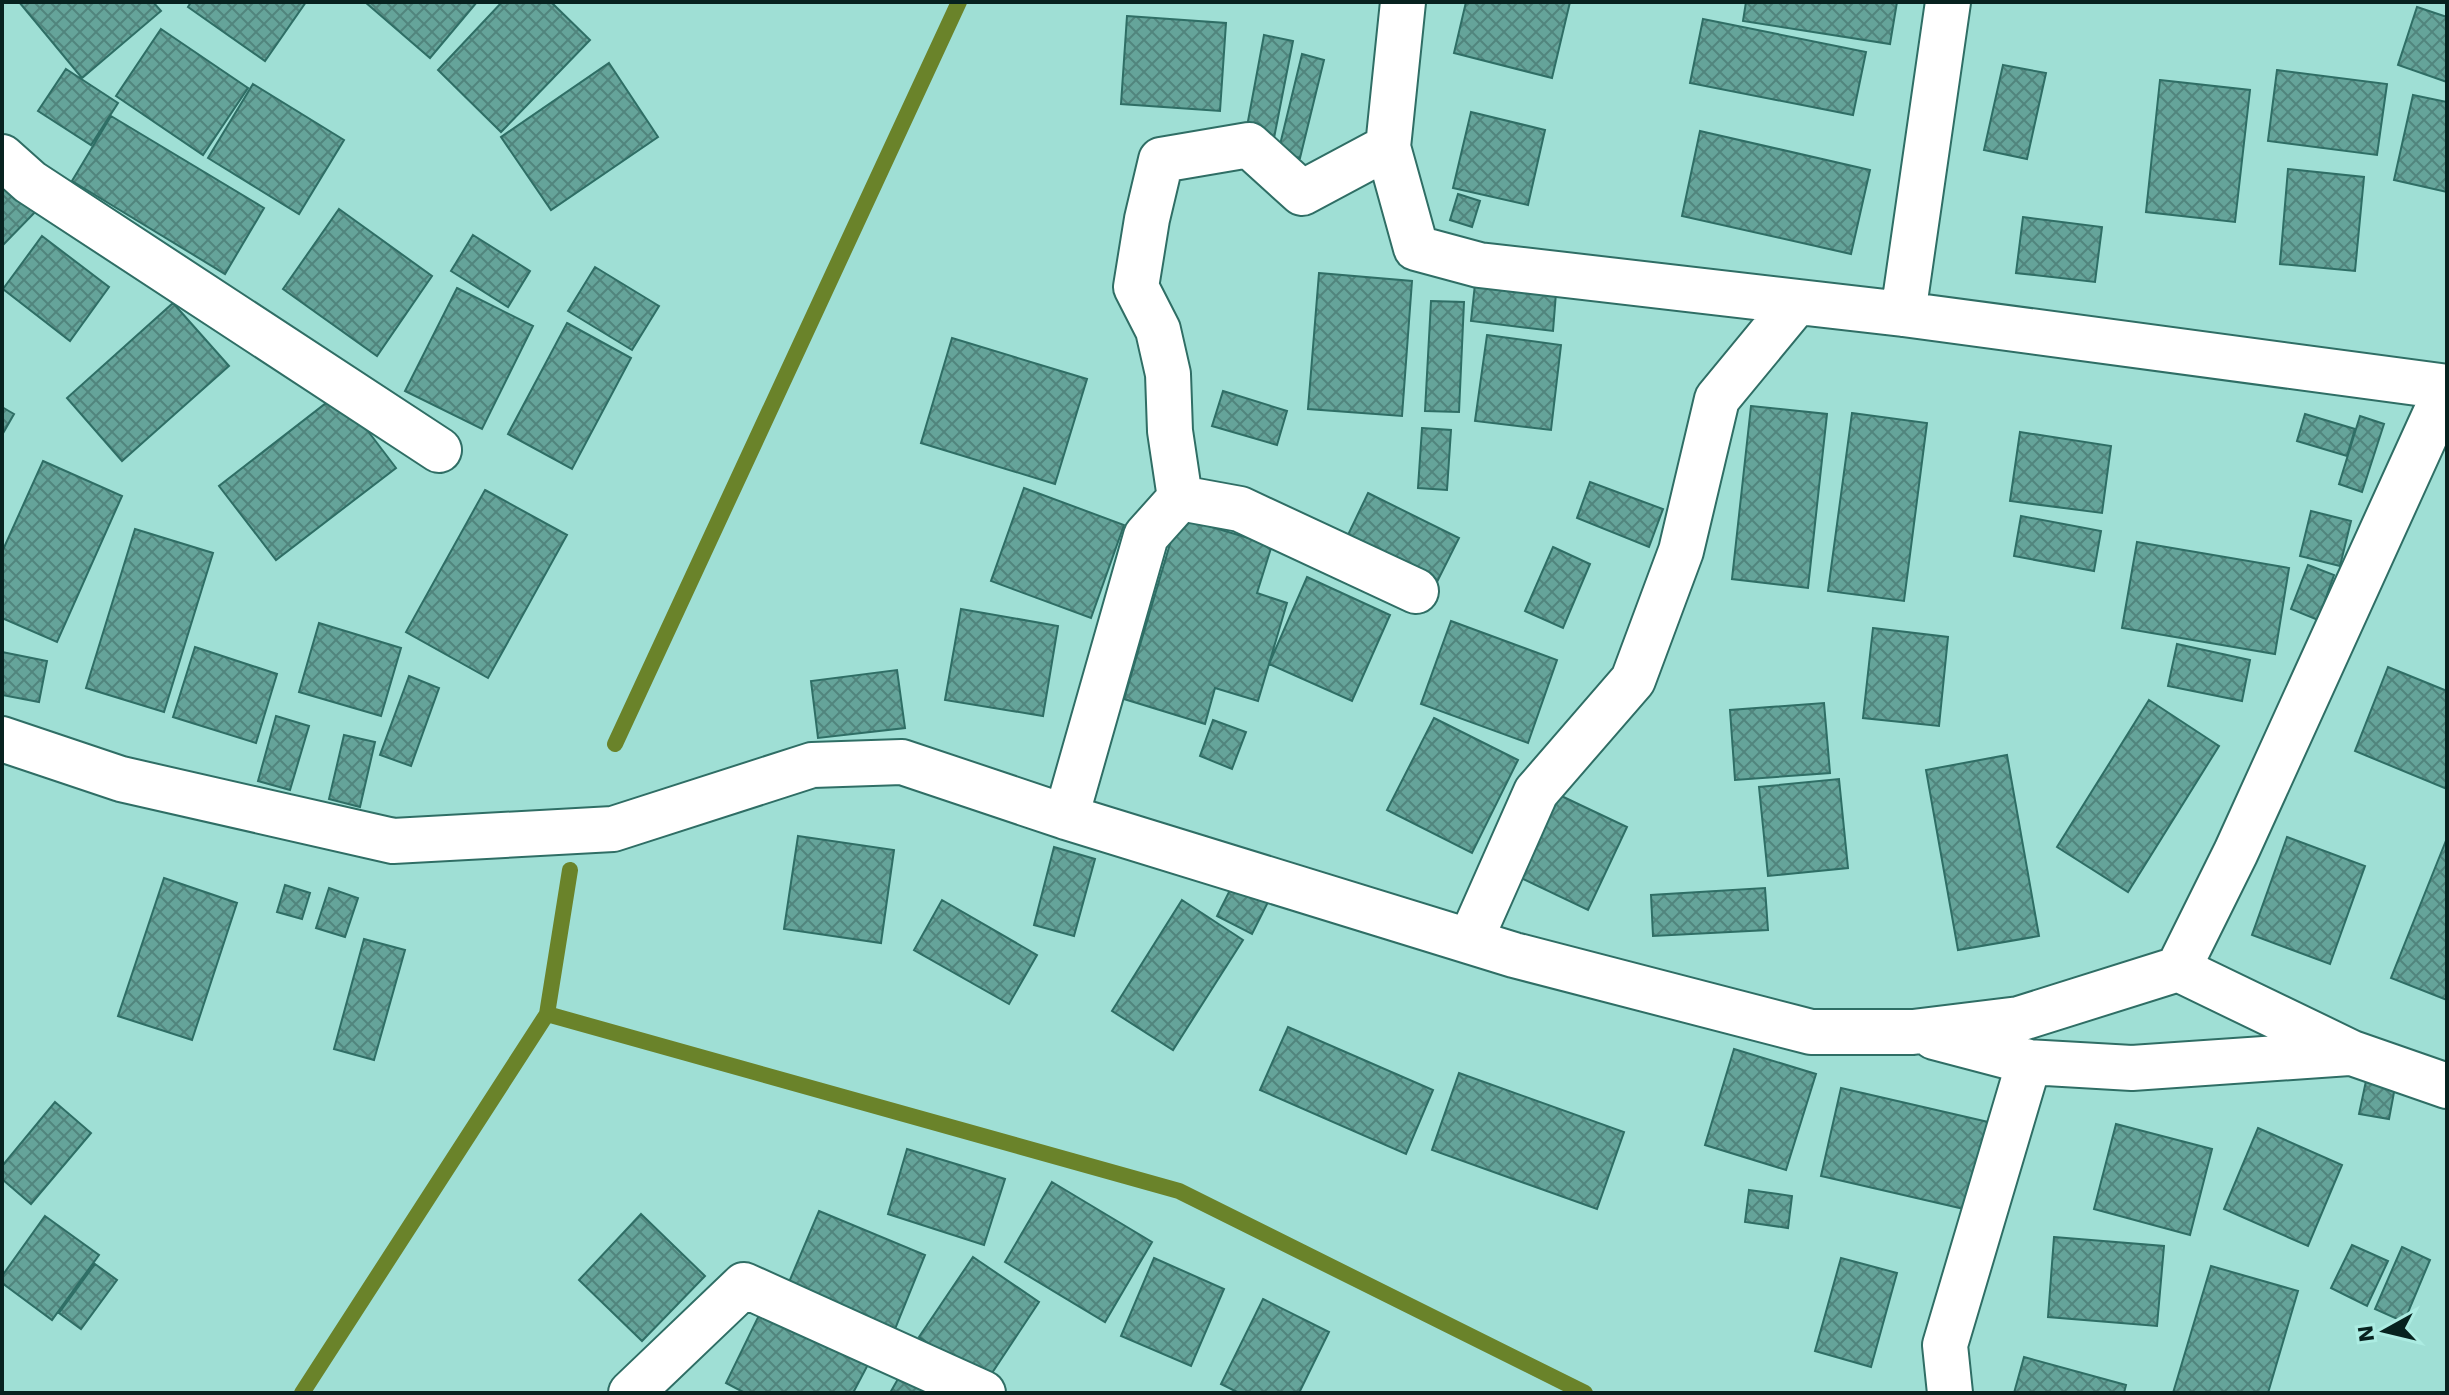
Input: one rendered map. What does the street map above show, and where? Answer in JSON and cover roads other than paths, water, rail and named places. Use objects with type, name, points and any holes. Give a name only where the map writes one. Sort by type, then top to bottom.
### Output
[{"type":"street","points":[[1403,2],[1388,147],[1416,248],[1479,265],[1903,314],[2447,388],[2236,852],[2178,969]]},
{"type":"street","points":[[1903,314],[1948,2]]},
{"type":"street","points":[[1180,498],[1170,431],[1168,374],[1158,330],[1136,287],[1161,160],[1249,145],[1302,193],[1388,147]]},
{"type":"street","points":[[2,157],[30,182],[439,450]]},
{"type":"street","points":[[1470,941],[1536,792],[1633,680],[1681,551],[1717,399],[1797,302]]},
{"type":"street","points":[[1180,498],[1240,509],[1416,591]]},
{"type":"street","points":[[1066,817],[1146,536],[1180,498]]},
{"type":"street","points":[[2,739],[121,779],[393,841],[613,829],[812,765],[902,762],[1066,817],[1514,955],[1811,1032],[1913,1032],[2019,1019],[2178,969],[2352,1053],[2447,1086]]},
{"type":"street","points":[[1913,1032],[2029,1062],[2132,1068],[2352,1053]]},
{"type":"street","points":[[1950,1393],[1945,1345],[2029,1062]]},
{"type":"street","points":[[631,1393],[744,1285],[983,1393]]},
{"type":"waterway","points":[[615,744],[959,2]]},
{"type":"waterway","points":[[302,1393],[547,1014],[570,870]]},
{"type":"waterway","points":[[547,1014],[1179,1191],[1585,1393]]}]
